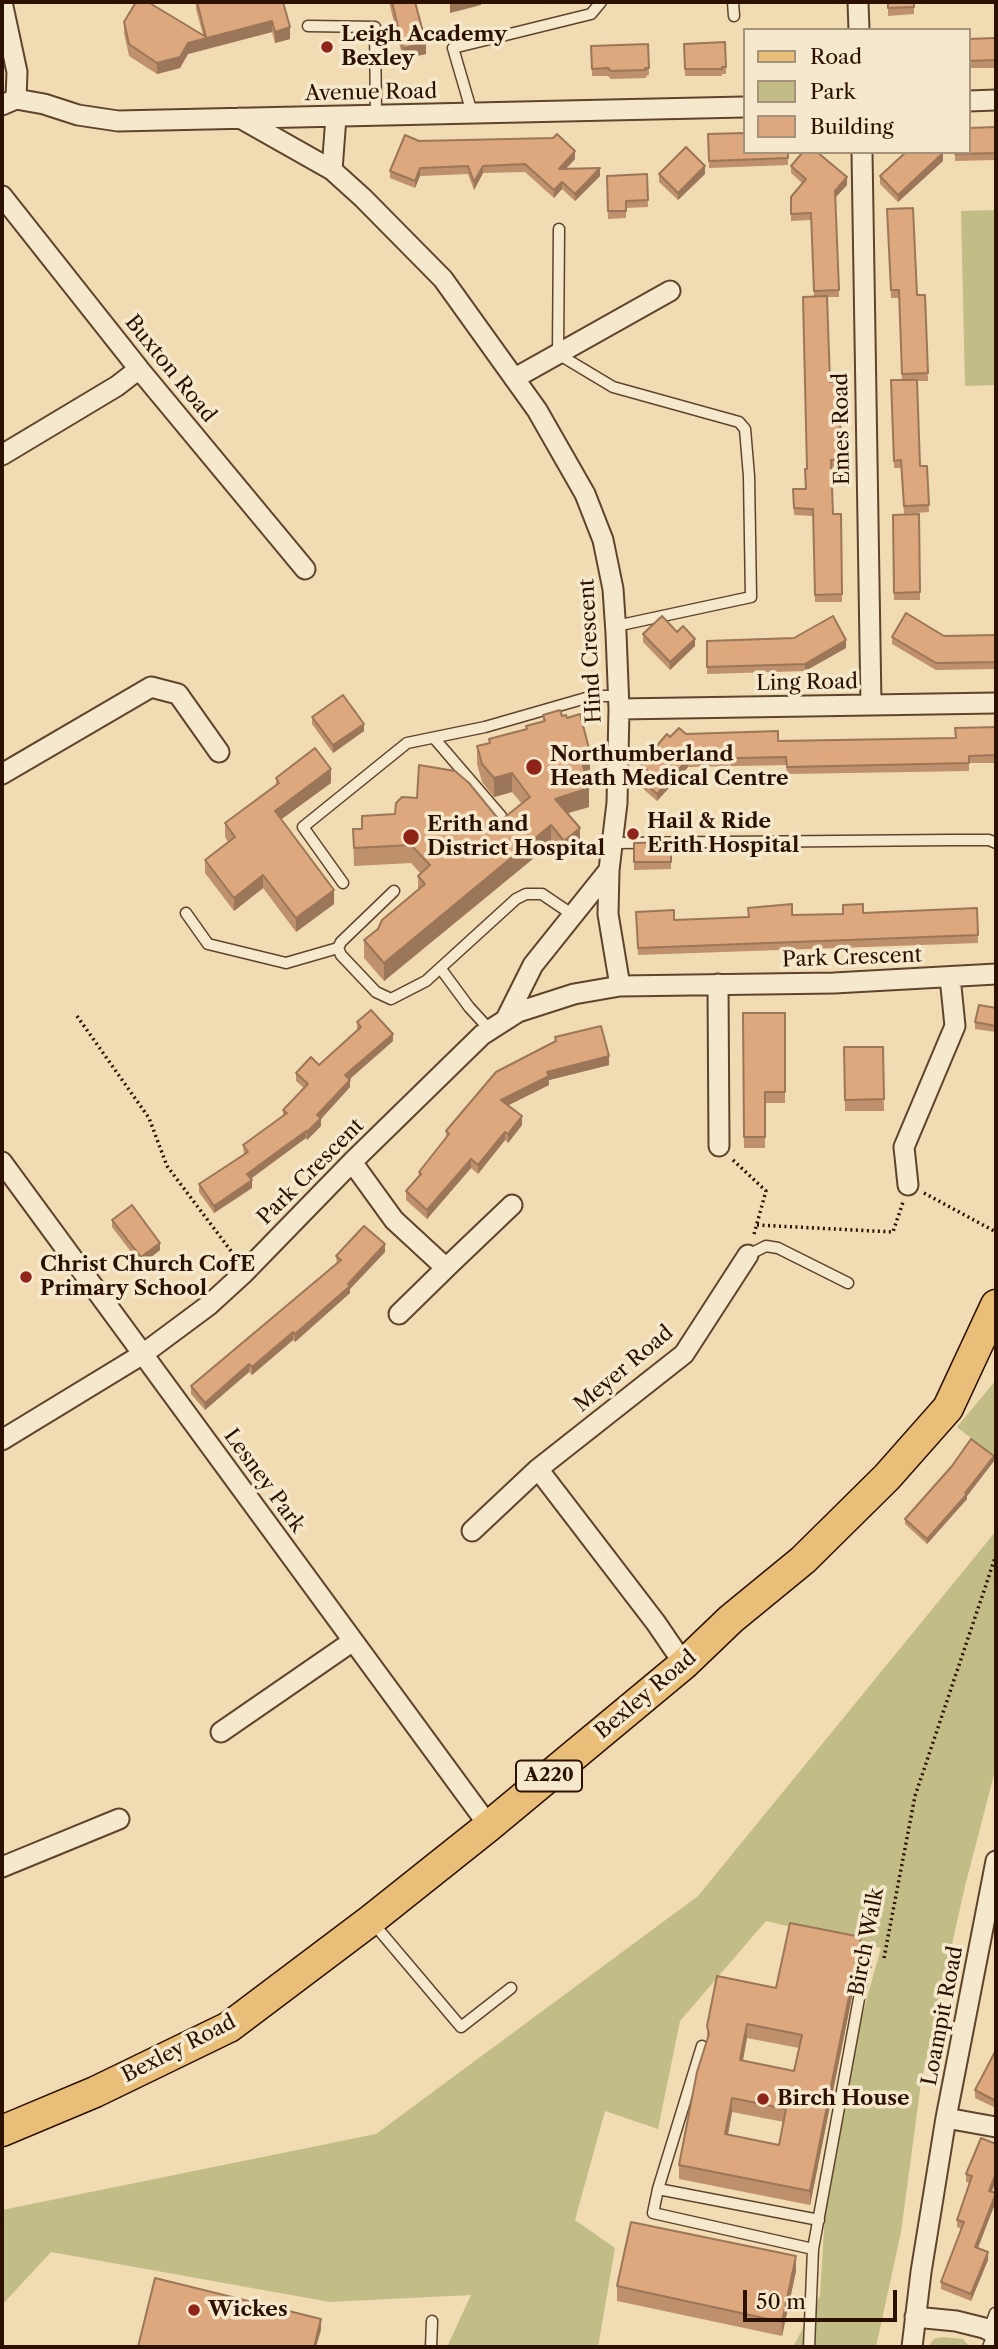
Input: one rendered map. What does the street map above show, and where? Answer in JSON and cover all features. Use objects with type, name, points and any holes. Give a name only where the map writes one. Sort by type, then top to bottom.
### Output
[{"type":"main road","name":"Bexley Road","points":[[2,2131],[95,2092],[229,2027],[371,1920],[489,1826],[684,1664],[731,1619],[803,1560],[887,1476],[948,1408],[996,1305]]},
{"type":"street","points":[[2,2],[17,72],[9,102]]},
{"type":"street","points":[[858,2],[859,28]]},
{"type":"street","points":[[970,101],[996,100]]},
{"type":"street","name":"Avenue Road","points":[[9,102],[44,104],[78,115],[118,121],[743,107]]},
{"type":"street","points":[[332,170],[336,117]]},
{"type":"street","name":"Hind Crescent","points":[[240,118],[332,170],[443,279],[537,410],[585,494],[603,540],[613,589],[616,626],[617,803],[608,914],[620,986]]},
{"type":"street","name":"Emes Road","points":[[862,154],[871,705]]},
{"type":"street","name":"Buxton Road","points":[[2,196],[139,369],[305,569]]},
{"type":"street","points":[[515,378],[670,291]]},
{"type":"street","points":[[2,455],[117,386],[139,369]]},
{"type":"street","points":[[2,774],[151,687],[178,694],[219,752]]},
{"type":"street","name":"Ling Road","points":[[618,702],[871,705],[996,703]]},
{"type":"street","name":"Park Crescent","points":[[498,1025],[533,965],[610,870]]},
{"type":"street","name":"Park Crescent","points":[[2,1440],[143,1354],[209,1305],[247,1270],[352,1162],[498,1025],[541,1003],[575,993],[620,986],[834,983],[996,974]]},
{"type":"street","points":[[908,1185],[904,1147],[955,1027],[950,977]]},
{"type":"street","points":[[718,984],[719,1146]]},
{"type":"street","name":"Lesney Park","points":[[2,1162],[489,1826]]},
{"type":"street","points":[[352,1162],[394,1220],[446,1268]]},
{"type":"street","points":[[399,1314],[512,1205]]},
{"type":"street","name":"Meyer Road","points":[[472,1531],[538,1469],[684,1354],[748,1255]]},
{"type":"street","points":[[538,1469],[656,1623],[684,1664]]},
{"type":"street","points":[[221,1732],[353,1642]]},
{"type":"street","points":[[2,1867],[119,1819]]},
{"type":"street","name":"Loampit Road","points":[[912,2347],[946,2118],[990,1930],[996,1861]]},
{"type":"street","points":[[946,2118],[996,2127]]},
{"type":"street","points":[[915,2317],[956,2320],[992,2331]]},
{"type":"lane","points":[[733,2],[734,16]]},
{"type":"lane","points":[[472,113],[453,48],[591,14],[597,4]]},
{"type":"lane","points":[[308,26],[375,27],[376,116]]},
{"type":"lane","points":[[559,229],[558,354],[613,387],[739,422],[745,429],[749,476],[751,597],[616,626]]},
{"type":"lane","points":[[343,883],[303,827],[407,743],[485,727],[593,696],[618,702]]},
{"type":"lane","points":[[434,738],[501,816]]},
{"type":"lane","points":[[612,843],[951,840],[989,840],[996,843]]},
{"type":"lane","points":[[186,913],[208,944],[286,963],[338,948],[394,891]]},
{"type":"lane","points":[[338,948],[341,955],[376,992],[391,999],[416,988],[441,969],[516,899],[526,894],[542,894],[573,915]]},
{"type":"lane","points":[[441,969],[469,1007],[498,1025]]},
{"type":"lane","points":[[748,1255],[766,1247],[778,1248],[848,1283]]},
{"type":"lane","points":[[371,1920],[461,2027],[511,1987]]},
{"type":"lane","name":"Birch Walk","points":[[809,2347],[813,2249],[867,1955]]},
{"type":"lane","points":[[702,2046],[653,2213],[813,2249]]},
{"type":"lane","points":[[658,2189],[819,2220]]},
{"type":"lane","points":[[431,2347],[432,2321]]},
{"type":"path","points":[[77,1016],[149,1118],[167,1166],[215,1232],[247,1270]]},
{"type":"path","points":[[719,1146],[766,1191],[757,1225],[893,1232],[908,1185],[996,1232]]},
{"type":"path","name":"Birch Walk","points":[[883,1960],[915,1796],[996,1555]]},
{"type":"green space","points":[[996,210],[996,385],[965,386],[961,211]]},
{"type":"green space","points":[[996,1380],[996,1458],[957,1427]]},
{"type":"green space","points":[[996,1531],[996,1767],[965,1886],[921,2083],[901,2232],[876,2347],[793,2347],[820,2296],[830,2130],[881,1948],[766,1921],[680,2021],[658,2129],[605,2111],[575,2220],[615,2248],[598,2347],[447,2347],[471,2295],[330,2302],[51,2252],[2,2305],[2,2210],[376,2134],[698,1896]]},
{"type":"green space","points":[[934,2339],[963,2339],[970,2347],[928,2347]]},
{"type":"building","points":[[136,2],[148,2],[206,37],[197,2],[283,2],[290,27],[275,32],[272,21],[188,43],[180,57],[157,63],[129,44],[124,22]]},
{"type":"building","points":[[392,2],[415,2],[426,43],[403,48]]},
{"type":"building","points":[[888,2],[914,2],[914,7],[888,8]]},
{"type":"building","points":[[996,38],[996,60],[970,61],[970,39]]},
{"type":"building","points":[[725,42],[726,67],[685,69],[684,44]]},
{"type":"building","points":[[648,44],[649,68],[645,68],[646,70],[592,69],[591,46]]},
{"type":"building","points":[[996,127],[996,153],[970,154],[970,128]]},
{"type":"building","points":[[743,133],[743,154],[788,154],[788,158],[709,161],[708,134]]},
{"type":"building","points":[[557,134],[575,151],[559,169],[600,168],[575,194],[562,182],[554,190],[525,164],[483,166],[474,182],[468,166],[420,168],[415,181],[390,171],[405,135],[419,141],[553,138]]},
{"type":"building","points":[[686,147],[705,166],[678,193],[659,174]]},
{"type":"building","points":[[801,154],[819,154],[847,177],[835,191],[839,290],[814,291],[811,213],[791,214],[791,197],[806,179],[791,166]]},
{"type":"building","points":[[904,154],[942,154],[898,195],[880,176]]},
{"type":"building","points":[[647,174],[648,200],[626,201],[626,211],[608,211],[607,176]]},
{"type":"building","points":[[913,208],[917,295],[925,295],[928,373],[902,374],[899,290],[891,290],[887,209]]},
{"type":"building","points":[[827,296],[830,382],[839,382],[841,459],[831,460],[833,514],[841,514],[842,594],[815,595],[813,509],[794,508],[793,489],[806,489],[803,297]]},
{"type":"building","points":[[891,380],[917,380],[920,466],[927,466],[929,505],[904,506],[901,460],[894,461]]},
{"type":"building","points":[[919,514],[920,592],[894,593],[893,515]]},
{"type":"building","points":[[906,613],[944,636],[996,635],[996,662],[936,663],[892,637]]},
{"type":"building","points":[[662,616],[677,632],[683,626],[695,639],[670,662],[643,634]]},
{"type":"building","points":[[833,616],[846,640],[805,664],[707,667],[707,641],[794,638]]},
{"type":"building","points":[[343,695],[364,724],[333,745],[312,717]]},
{"type":"building","points":[[560,710],[562,716],[566,715],[567,718],[580,714],[590,752],[580,755],[589,788],[555,799],[580,828],[564,841],[551,825],[384,963],[364,940],[378,929],[382,920],[425,884],[418,876],[430,865],[411,845],[354,848],[353,829],[362,829],[362,816],[395,814],[396,803],[402,797],[417,798],[419,765],[455,771],[469,783],[500,821],[530,797],[512,773],[494,778],[482,764],[477,746],[490,743],[489,739],[527,729],[526,726],[545,721],[543,715]]},
{"type":"building","points":[[996,727],[996,755],[969,756],[969,763],[787,767],[786,757],[688,759],[657,794],[641,779],[648,771],[641,764],[667,734],[670,737],[679,728],[686,734],[778,731],[778,741],[956,738],[955,728]]},
{"type":"building","points":[[315,748],[331,769],[275,811],[334,890],[296,918],[263,875],[234,898],[205,860],[235,837],[225,823],[279,783],[276,778]]},
{"type":"building","points":[[671,842],[671,862],[634,862],[634,843]]},
{"type":"building","points":[[792,904],[792,915],[843,914],[843,905],[863,904],[863,913],[977,908],[978,935],[638,948],[636,912],[674,910],[674,920],[749,917],[748,908]]},
{"type":"building","points":[[979,1005],[996,1008],[996,1026],[975,1022]]},
{"type":"building","points":[[371,1010],[393,1034],[345,1075],[350,1080],[317,1115],[321,1118],[307,1132],[247,1174],[252,1180],[214,1206],[199,1184],[248,1152],[243,1145],[287,1113],[283,1110],[308,1084],[296,1073],[311,1057],[319,1065],[361,1027],[357,1022]]},
{"type":"building","points":[[743,1013],[785,1013],[785,1092],[765,1092],[765,1137],[744,1137]]},
{"type":"building","points":[[601,1026],[609,1056],[547,1072],[549,1076],[501,1100],[522,1116],[478,1165],[471,1159],[427,1210],[406,1191],[449,1134],[446,1131],[496,1072],[556,1041],[555,1037]]},
{"type":"building","points":[[844,1047],[883,1047],[884,1099],[845,1100]]},
{"type":"building","points":[[132,1205],[160,1243],[141,1257],[112,1220]]},
{"type":"building","points":[[364,1226],[385,1244],[348,1284],[350,1286],[295,1334],[293,1332],[252,1367],[249,1364],[205,1403],[191,1386],[341,1260],[336,1256]]},
{"type":"building","points":[[971,1439],[994,1456],[965,1493],[967,1494],[927,1539],[905,1519],[952,1466]]},
{"type":"building","name":"Birch House","points":[[790,1923],[861,1937],[810,2191],[679,2165],[697,2072],[709,2034],[707,2026],[717,1976],[776,1988]],"holes":[[[747,2024],[802,2035],[794,2071],[740,2060]],[[732,2098],[786,2109],[779,2145],[725,2134]]]},
{"type":"building","points":[[996,2050],[996,2101],[975,2090]]},
{"type":"building","points":[[981,2138],[996,2144],[996,2173],[989,2191],[996,2193],[975,2247],[988,2252],[971,2294],[941,2282],[964,2222],[957,2220],[972,2176],[966,2174]]},
{"type":"building","points":[[631,2222],[796,2256],[782,2322],[617,2286]]},
{"type":"building","name":"Wickes","points":[[155,2278],[321,2319],[314,2347],[138,2347]]},
{"type":"place","name":"Leigh Academy Bexley","points":[[327,47]]},
{"type":"place","name":"Northumberland Heath Medical Centre","points":[[534,767]]},
{"type":"place","name":"Hail & Ride Erith Hospital","points":[[633,834]]},
{"type":"place","name":"Erith and District Hospital","points":[[411,837]]},
{"type":"place","name":"Christ Church CofE Primary School","points":[[26,1277]]},
{"type":"place","name":"Birch House","points":[[763,2099]]},
{"type":"place","name":"Wickes","points":[[194,2310]]}]
